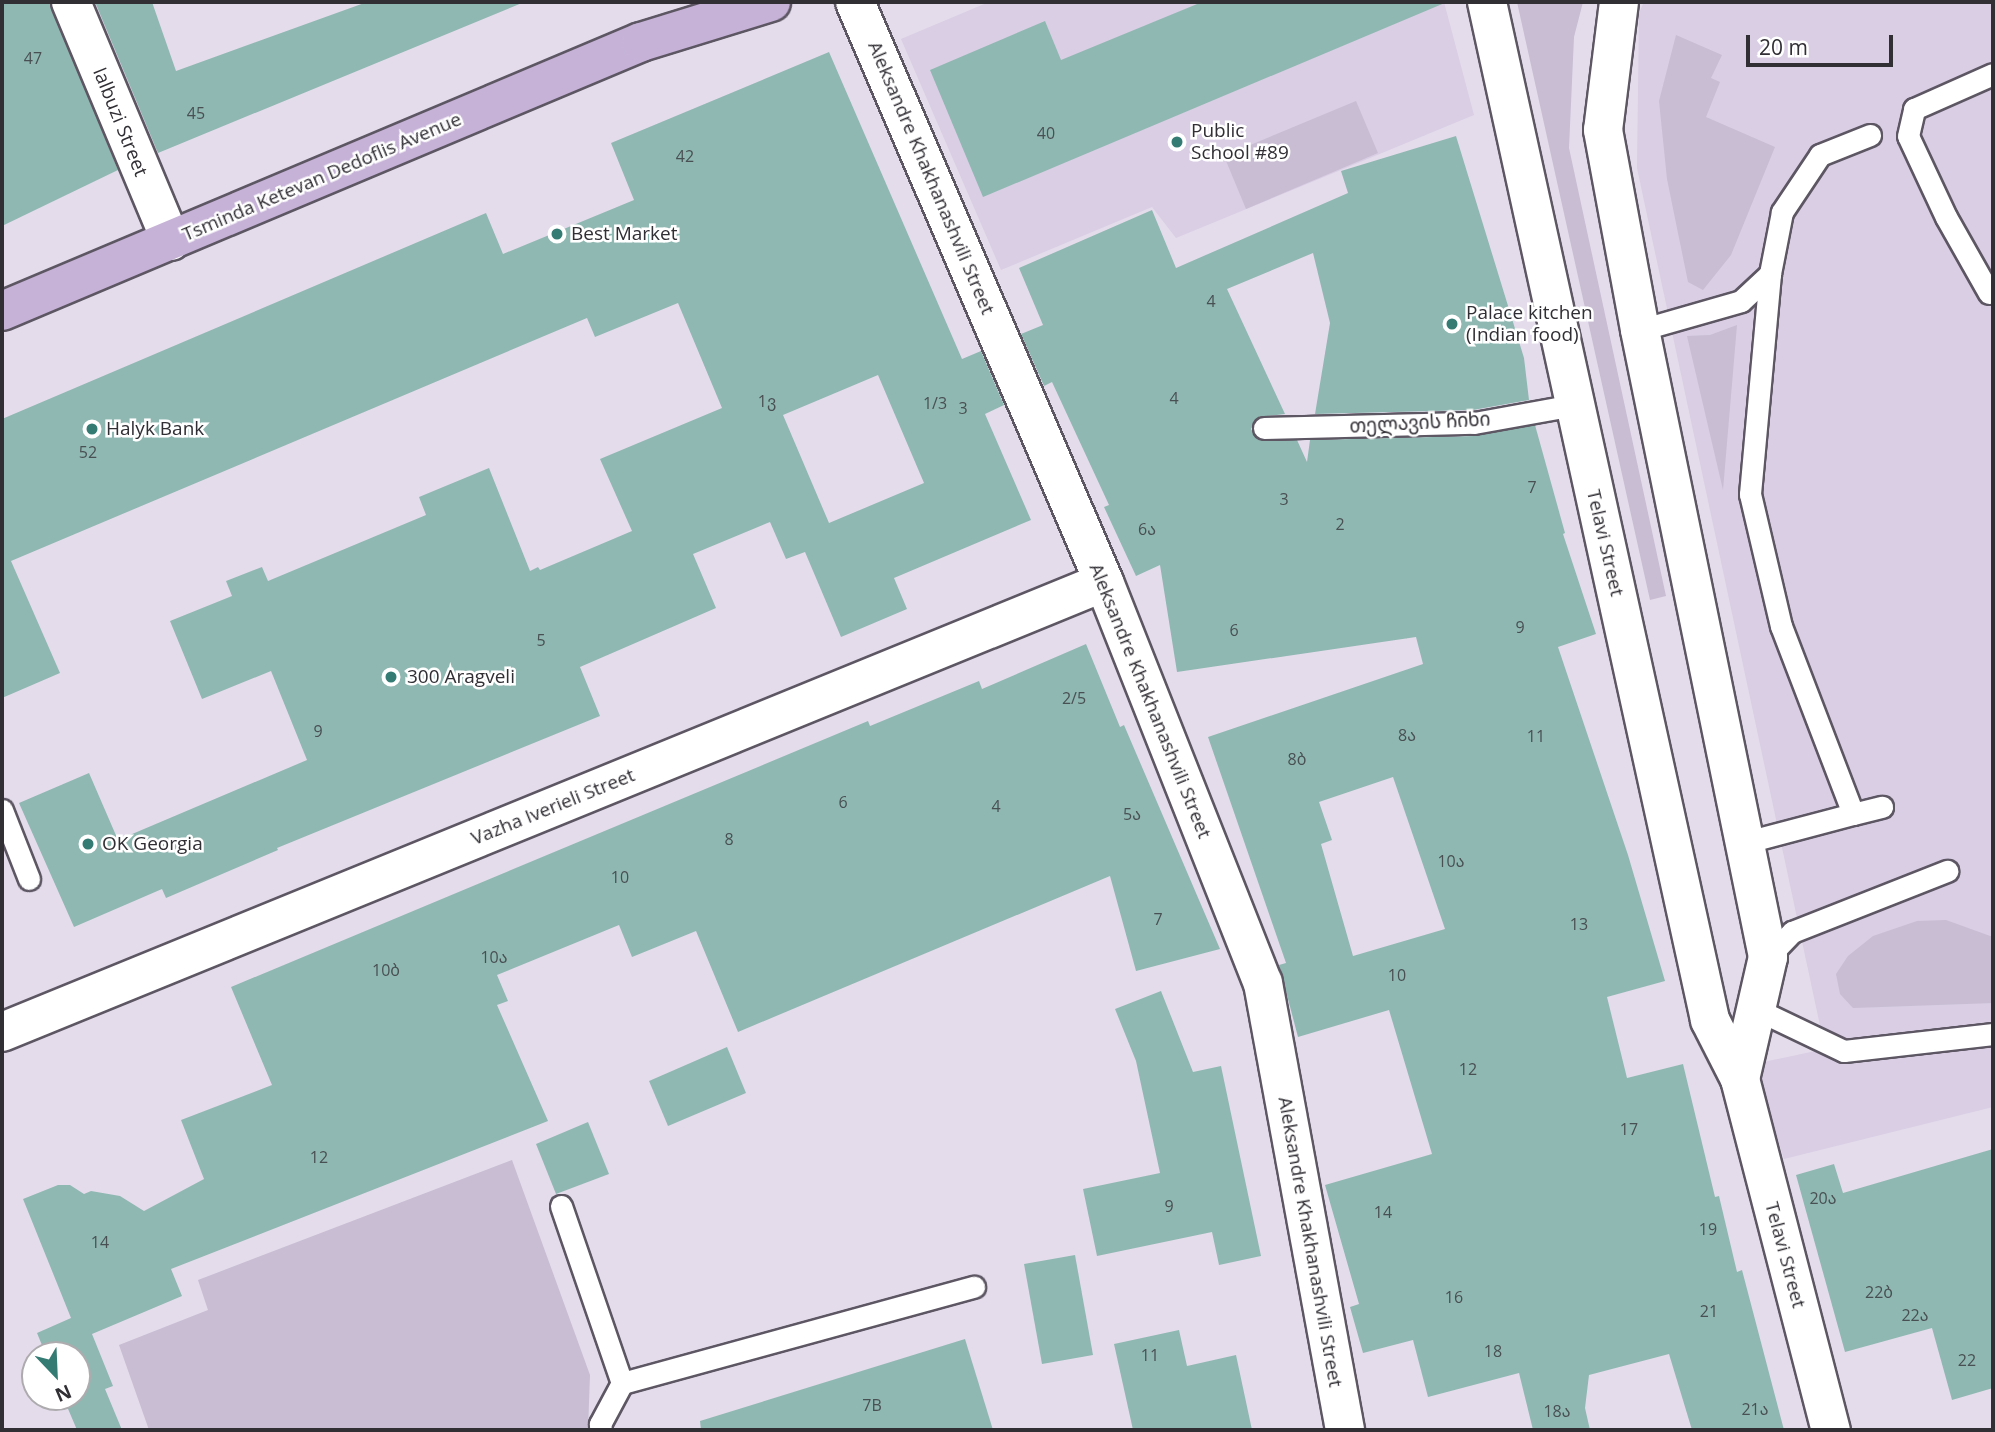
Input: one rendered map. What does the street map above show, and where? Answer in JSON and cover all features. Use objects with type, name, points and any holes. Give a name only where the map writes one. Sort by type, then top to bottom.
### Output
[{"type":"main road","name":"Tsminda Ketevan Dedoflis Avenue","points":[[641,42],[710,2]]},
{"type":"main road","name":"Tsminda Ketevan Dedoflis Avenue","points":[[2,311],[641,42],[771,2]]},
{"type":"street","name":"Ialbuzi Street","points":[[71,2],[171,241]]},
{"type":"street","name":"Aleksandre Khakhanashvili Street","points":[[855,2],[1104,582],[1263,983],[1345,1430]]},
{"type":"street","name":"Telavi Street","points":[[1487,2],[1710,1020],[1740,1079],[1831,1430]]},
{"type":"street","name":"Telavi Street","points":[[1619,2],[1603,130],[1640,330],[1768,957],[1758,1010],[1740,1079]]},
{"type":"street","name":"Vazha Iverieli Street","points":[[2,1032],[1104,582]]},
{"type":"lane","points":[[1989,293],[1946,217],[1908,136],[1914,109],[1993,74]]},
{"type":"lane","points":[[1853,814],[1781,626],[1750,494],[1770,274],[1782,212],[1820,155],[1870,135]]},
{"type":"lane","points":[[1640,330],[1741,301],[1770,274]]},
{"type":"lane","name":"თელავის ჩიხი","points":[[1264,428],[1474,423],[1574,405]]},
{"type":"lane","points":[[1743,843],[1882,807]]},
{"type":"lane","points":[[2,810],[29,879]]},
{"type":"lane","points":[[1768,957],[1792,932],[1947,871]]},
{"type":"lane","points":[[1758,1010],[1844,1051],[1993,1034]]},
{"type":"lane","points":[[561,1206],[622,1383]]},
{"type":"lane","points":[[601,1430],[600,1424],[622,1383],[974,1287]]},
{"type":"shaded area","name":"Public School #89","points":[[989,2],[1444,2],[1474,115],[1176,238],[1152,207],[1001,270],[901,39]]},
{"type":"shaded area","points":[[1517,2],[1583,2],[1574,37],[1569,148],[1666,596],[1650,600]]},
{"type":"shaded area","points":[[1644,2],[1993,2],[1993,1107],[1784,1159],[1754,1064],[1825,1049],[1637,168],[1639,13]]},
{"type":"shaded area","points":[[1676,35],[1722,55],[1711,78],[1720,82],[1706,117],[1775,147],[1731,255],[1703,290],[1688,282],[1667,179],[1659,101]]},
{"type":"shaded area","points":[[1356,101],[1378,153],[1246,209],[1224,156]]},
{"type":"shaded area","points":[[1737,325],[1723,490],[1687,336],[1710,335]]},
{"type":"shaded area","points":[[1946,920],[1993,937],[1993,1003],[1853,1008],[1840,994],[1836,974],[1848,956],[1873,936],[1917,921]]},
{"type":"shaded area","points":[[512,1160],[590,1375],[588,1430],[149,1430],[119,1345],[208,1310],[198,1280]]},
{"type":"building","points":[[2,2],[50,2],[118,170],[2,226]]},
{"type":"building","points":[[95,2],[152,2],[176,71],[367,2],[522,3],[158,153]]},
{"type":"building","points":[[1202,2],[1447,2],[983,197],[930,70],[1045,21],[1061,60]]},
{"type":"building","points":[[829,52],[962,359],[981,351],[1004,405],[985,414],[1031,520],[894,578],[907,609],[841,637],[805,552],[786,559],[770,522],[693,554],[716,608],[580,667],[600,716],[277,848],[278,850],[166,898],[162,889],[74,927],[19,803],[89,773],[118,840],[307,760],[271,671],[202,699],[170,621],[232,596],[226,581],[262,567],[268,581],[426,515],[419,497],[489,468],[530,571],[538,567],[540,570],[632,531],[600,459],[722,408],[678,303],[595,337],[587,318],[11,561],[60,673],[2,698],[2,419],[486,213],[503,254],[634,200],[611,143]],"holes":[[[878,375],[924,483],[829,523],[783,415]]]},
{"type":"building","points":[[1456,136],[1524,358],[1529,400],[1473,410],[1315,414],[1330,323],[1313,253],[1227,289],[1285,414],[1258,417],[1251,429],[1258,440],[1297,440],[1307,462],[1310,440],[1474,436],[1535,425],[1565,533],[1563,534],[1596,634],[1558,647],[1628,855],[1665,981],[1607,997],[1627,1078],[1683,1064],[1715,1197],[1719,1196],[1737,1272],[1742,1270],[1784,1430],[1692,1430],[1669,1354],[1589,1375],[1585,1408],[1590,1430],[1533,1430],[1519,1373],[1428,1397],[1413,1340],[1363,1353],[1350,1307],[1359,1304],[1325,1185],[1432,1154],[1389,1010],[1298,1037],[1279,965],[1286,963],[1208,737],[1423,664],[1416,637],[1177,672],[1160,565],[1136,576],[1104,507],[1109,505],[1052,382],[1044,386],[1021,334],[1043,325],[1019,268],[1152,210],[1176,268],[1348,193],[1341,171]],"holes":[[[1393,777],[1445,929],[1353,956],[1321,844],[1332,840],[1319,802]]]},
{"type":"building","points":[[1086,644],[1120,727],[1124,725],[1220,949],[1136,971],[1110,876],[738,1032],[696,931],[632,957],[619,925],[497,975],[508,1001],[497,1005],[548,1121],[171,1269],[182,1296],[92,1334],[113,1386],[105,1389],[122,1430],[77,1430],[69,1411],[91,1411],[91,1341],[40,1341],[37,1333],[71,1318],[23,1199],[58,1185],[70,1185],[84,1194],[91,1191],[120,1196],[144,1211],[204,1179],[181,1120],[272,1085],[231,987],[868,721],[870,726],[979,681],[982,689]]},
{"type":"building","points":[[1161,991],[1193,1072],[1221,1066],[1261,1256],[1219,1265],[1212,1232],[1097,1256],[1083,1189],[1160,1173],[1136,1061],[1115,1009]]},
{"type":"building","points":[[727,1047],[746,1093],[668,1126],[649,1081]]},
{"type":"building","points":[[588,1122],[609,1174],[556,1194],[536,1144]]},
{"type":"building","points":[[1993,1149],[1993,1388],[1952,1400],[1932,1328],[1845,1352],[1796,1175],[1834,1164],[1843,1193]]},
{"type":"building","points":[[1075,1255],[1093,1355],[1042,1364],[1024,1264]]},
{"type":"building","points":[[1179,1330],[1187,1366],[1236,1355],[1252,1430],[1133,1430],[1114,1344]]},
{"type":"building","points":[[965,1339],[993,1430],[701,1430],[700,1421]]},
{"type":"place","name":"Public School #89","points":[[1177,142]]},
{"type":"place","name":"Best Market","points":[[557,234]]},
{"type":"place","name":"Palace kitchen (Indian food)","points":[[1452,324]]},
{"type":"place","name":"Halyk Bank","points":[[92,429]]},
{"type":"place","name":"300 Aragveli","points":[[391,677]]},
{"type":"place","name":"OK Georgia","points":[[88,844]]}]
